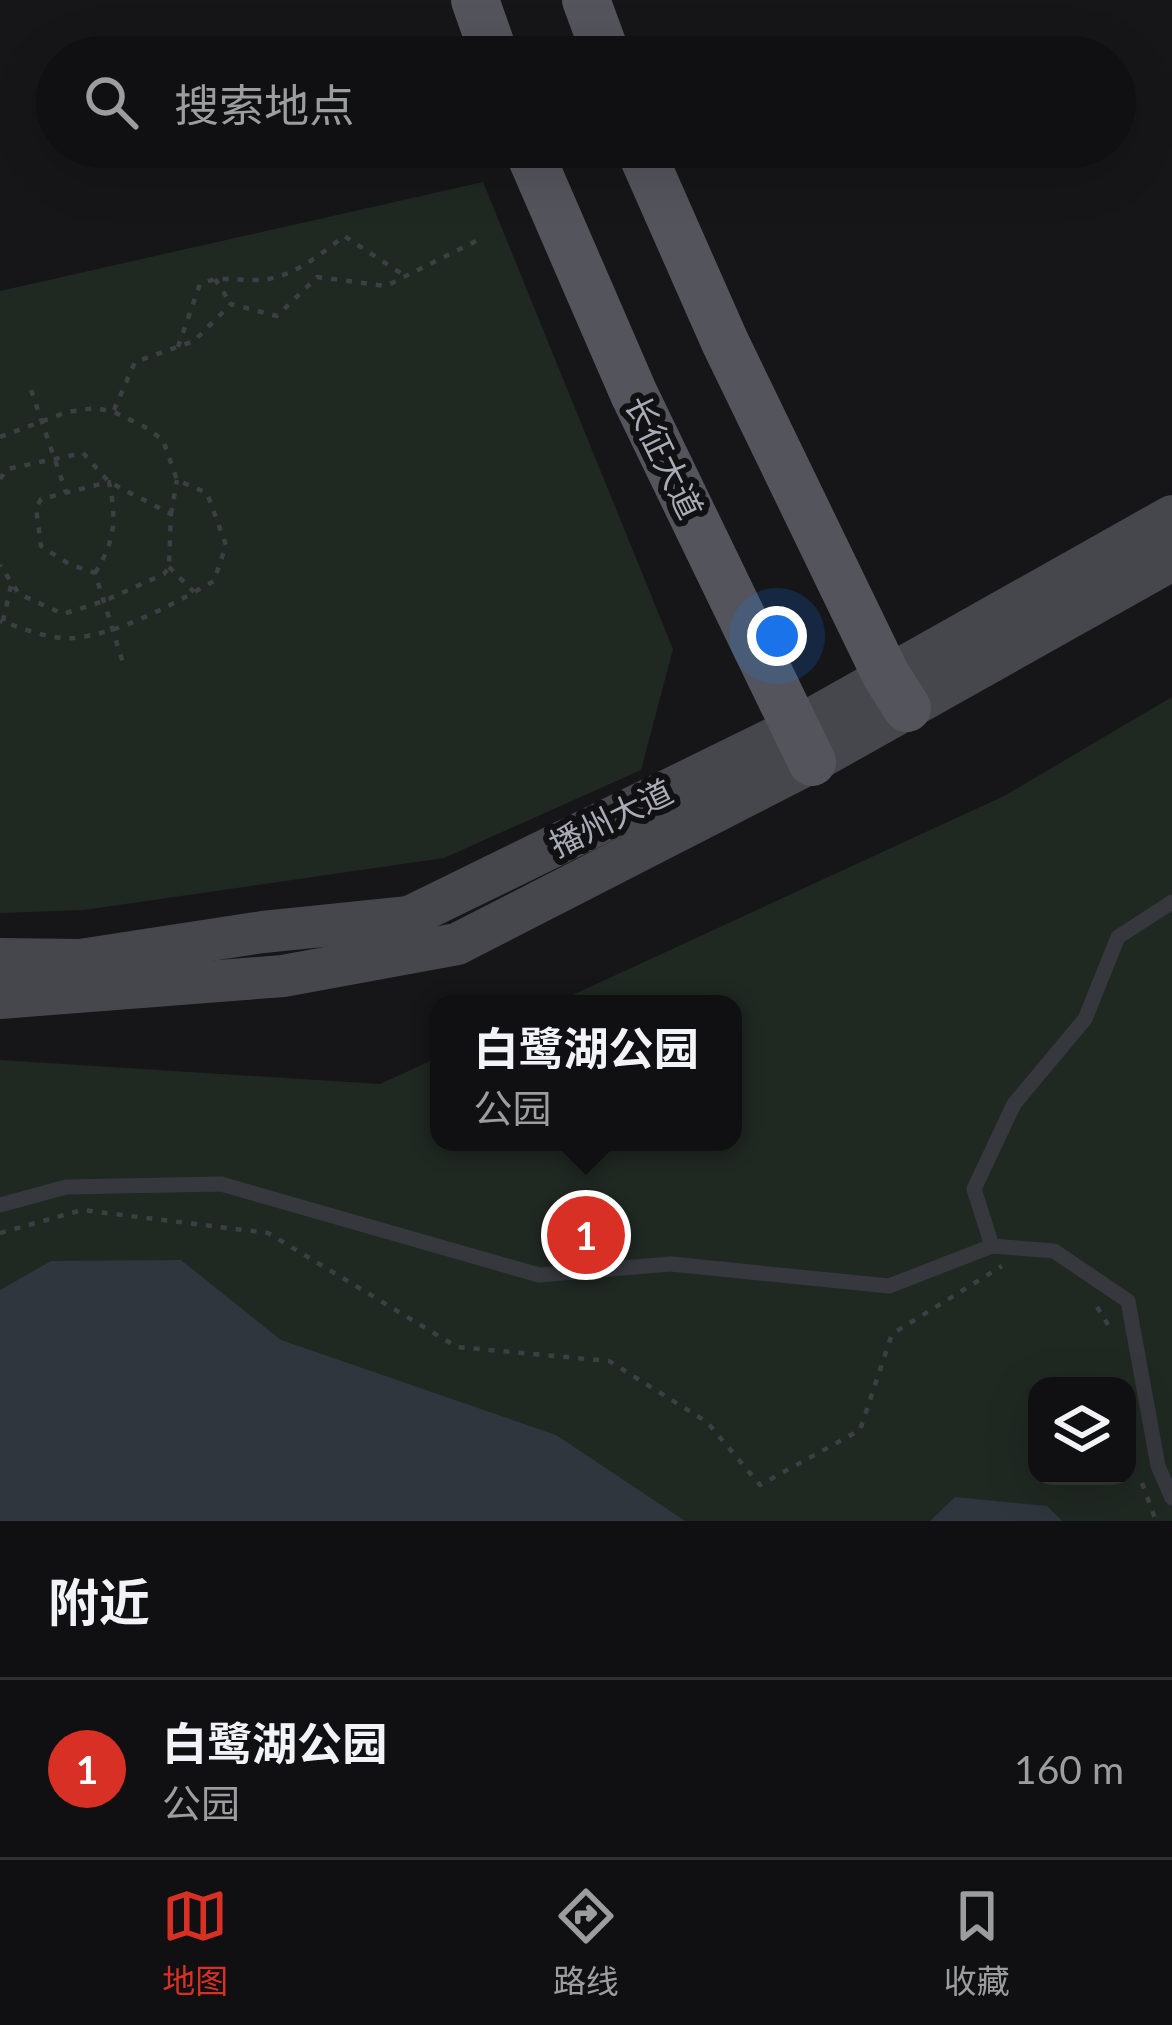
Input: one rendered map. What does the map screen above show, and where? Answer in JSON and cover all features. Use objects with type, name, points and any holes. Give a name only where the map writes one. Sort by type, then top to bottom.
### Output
[{"type":"main road","points":[[475,0],[488,36]]},
{"type":"main road","points":[[586,0],[599,36]]},
{"type":"main road","name":"长征大道","points":[[536,168],[634,394],[804,744]]},
{"type":"main road","points":[[649,168],[725,342],[896,691]]},
{"type":"main road","name":"播州大道","points":[[0,998],[283,976],[457,944],[896,691],[1172,516]]},
{"type":"main road","name":"播州大道","points":[[896,691],[1172,560]]},
{"type":"main road","name":"播州大道","points":[[0,959],[80,960],[262,932],[409,917],[804,744]]},
{"type":"lane","points":[[992,1246],[974,1189],[1014,1104],[1085,1019],[1118,938],[1172,902]]},
{"type":"lane","points":[[0,1205],[66,1187],[221,1184],[539,1275],[671,1264],[889,1286],[992,1246],[1054,1251],[1128,1301],[1158,1466],[1172,1498]]},
{"type":"path","points":[[178,346],[200,284],[214,278],[263,280],[311,263],[344,236],[405,276]]},
{"type":"path","points":[[317,277],[386,286],[484,237]]},
{"type":"path","points":[[311,263],[317,277]]},
{"type":"path","points":[[214,278],[231,304],[277,316],[317,277]]},
{"type":"path","points":[[114,412],[135,362],[194,341],[231,304]]},
{"type":"path","points":[[31,390],[66,492]]},
{"type":"path","points":[[0,437],[81,410],[114,412],[163,440],[177,479],[169,567],[194,592]]},
{"type":"path","points":[[0,479],[7,469],[83,453],[109,482],[171,514]]},
{"type":"path","points":[[11,586],[1,621],[73,638],[112,628],[214,581],[226,544],[207,493],[177,479]]},
{"type":"path","points":[[95,573],[41,546],[36,508],[41,499],[109,482]]},
{"type":"path","points":[[109,482],[116,526],[95,573],[124,666]]},
{"type":"path","points":[[0,565],[11,586],[63,614],[152,581],[169,567]]},
{"type":"path","points":[[0,1233],[82,1210],[268,1233],[457,1347],[609,1361],[707,1422],[760,1485],[860,1430],[892,1334],[1013,1260]]},
{"type":"path","points":[[1094,1303],[1116,1338]]},
{"type":"path","points":[[1140,1469],[1143,1492],[1156,1521]]},
{"type":"shaded area","points":[[483,182],[673,649],[641,770],[444,858],[84,910],[0,913],[0,291]]},
{"type":"shaded area","points":[[1172,697],[1172,1521],[0,1521],[0,1060],[380,1084],[430,1061],[430,1151],[742,1151],[742,995],[573,995],[1004,796]]},
{"type":"shaded area","points":[[181,1260],[281,1340],[556,1435],[685,1521],[0,1521],[0,1290],[51,1261]]},
{"type":"shaded area","points":[[955,1497],[1047,1506],[1062,1521],[930,1521]]},
{"type":"place","name":"白鹭湖公园","points":[[586,1235]]}]
